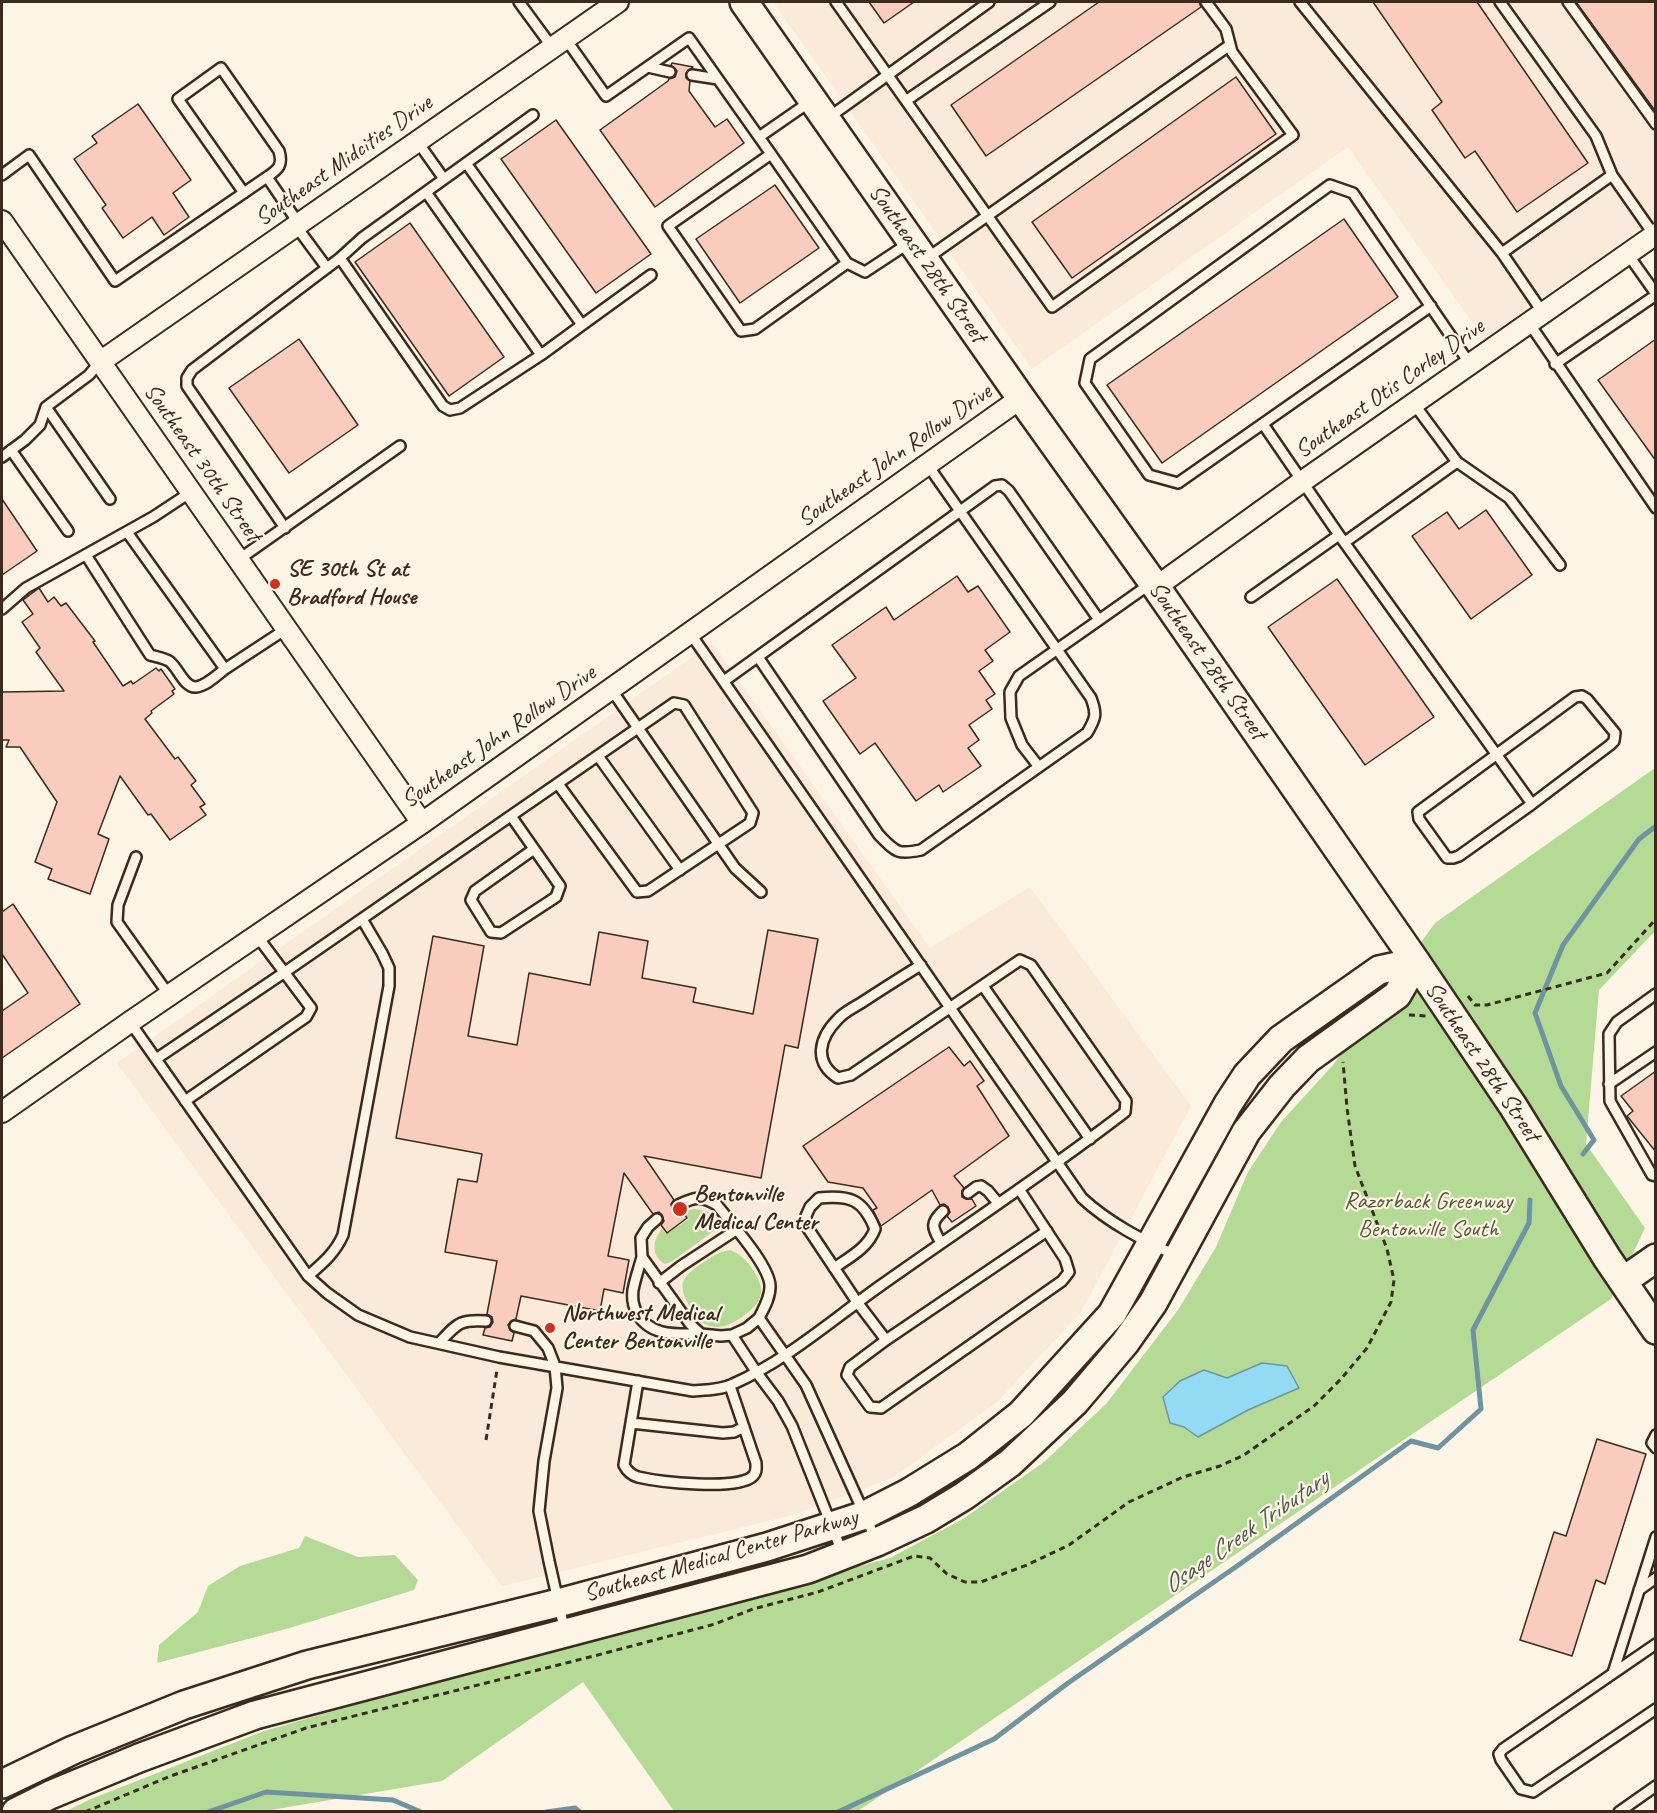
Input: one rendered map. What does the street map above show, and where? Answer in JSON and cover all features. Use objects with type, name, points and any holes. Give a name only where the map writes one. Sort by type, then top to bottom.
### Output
[{"type":"main road","name":"Southeast 28th Street","points":[[744,2],[1416,962],[1514,1106],[1656,1330]]},
{"type":"main road","name":"Southeast Medical Center Parkway","points":[[2,1784],[73,1750],[184,1705],[308,1665],[558,1603],[767,1547],[865,1515],[909,1493],[968,1456],[1021,1414],[1112,1314],[1228,1104],[1247,1075],[1281,1039],[1379,970],[1416,962]]},
{"type":"main road","name":"Southeast Medical Center Parkway","points":[[16,1812],[50,1795],[139,1758],[255,1715],[565,1632],[771,1580],[843,1557],[926,1519],[964,1496],[1010,1463],[1075,1402],[1125,1343],[1153,1303],[1246,1132],[1282,1086],[1308,1059],[1397,995],[1416,962]]},
{"type":"main road","points":[[1623,1281],[1656,1258]]},
{"type":"street","name":"Southeast Midcities Drive","points":[[100,362],[618,2]]},
{"type":"street","name":"Southeast 30th Street","points":[[2,221],[422,823]]},
{"type":"street","name":"Southeast Otis Corley Drive","points":[[1154,585],[1655,235]]},
{"type":"street","name":"Southeast John Rollow Drive","points":[[2,1112],[422,823],[1021,398]]},
{"type":"lane","points":[[519,2],[606,96],[689,38],[847,263],[865,272],[918,251],[988,215],[1230,45]]},
{"type":"lane","points":[[836,2],[1052,307],[1293,135],[1232,52],[1226,29],[1206,2]]},
{"type":"lane","points":[[759,137],[820,110],[888,74],[989,2]]},
{"type":"lane","points":[[907,100],[1050,2]]},
{"type":"lane","points":[[1299,2],[1502,253],[1536,318],[1555,364],[1656,508]]},
{"type":"lane","points":[[1500,2],[1596,136],[1612,175],[1655,235]]},
{"type":"lane","points":[[1568,2],[1656,124]]},
{"type":"lane","points":[[648,67],[670,72]]},
{"type":"lane","points":[[2,175],[29,155],[115,281],[244,193],[279,167],[282,160],[279,151],[221,69],[178,99],[244,193]]},
{"type":"lane","points":[[692,75],[718,79]]},
{"type":"lane","points":[[285,528],[187,387],[187,378],[199,364],[340,258],[362,238],[533,115]]},
{"type":"lane","points":[[417,141],[444,179]]},
{"type":"lane","points":[[771,154],[668,226],[741,332],[755,329],[847,263]]},
{"type":"lane","points":[[466,163],[582,325]]},
{"type":"lane","points":[[1502,253],[1612,175]]},
{"type":"lane","points":[[267,177],[327,268]]},
{"type":"lane","points":[[1431,306],[1178,483],[1149,475],[1085,383],[1090,359],[1330,185],[1353,193],[1431,306],[1470,364]]},
{"type":"lane","points":[[426,192],[541,355]]},
{"type":"lane","points":[[1555,364],[1656,295],[1627,253]]},
{"type":"lane","points":[[340,258],[443,406],[450,410],[460,408],[541,355],[651,275]]},
{"type":"lane","points":[[2,457],[25,440],[40,425],[46,407],[89,375],[100,362]]},
{"type":"lane","points":[[1414,404],[1457,462],[1509,498],[1560,565]]},
{"type":"lane","points":[[46,407],[110,499]]},
{"type":"lane","points":[[1263,424],[1342,539],[1532,804]]},
{"type":"lane","points":[[238,560],[400,446]]},
{"type":"lane","points":[[11,450],[68,531]]},
{"type":"lane","points":[[1251,597],[1457,462]]},
{"type":"lane","points":[[758,657],[879,835],[895,851],[907,853],[921,850],[1087,733],[1096,711],[1091,698],[927,464]]},
{"type":"lane","points":[[724,681],[995,486],[1002,485],[1009,491],[1100,620]]},
{"type":"lane","points":[[2,609],[26,588],[153,517],[191,492]]},
{"type":"lane","points":[[127,532],[225,669]]},
{"type":"lane","points":[[86,555],[150,655],[171,662],[189,686],[195,688],[202,685],[286,629]]},
{"type":"lane","points":[[1039,767],[1022,745],[1011,718],[1010,692],[1019,676],[1154,585]]},
{"type":"lane","points":[[690,633],[1082,1198],[1114,1224],[1179,1257]]},
{"type":"lane","points":[[611,689],[735,868],[761,892]]},
{"type":"lane","points":[[1582,696],[1615,733],[1614,741],[1532,804],[1460,856],[1453,858],[1447,858],[1419,819],[1418,812],[1575,697],[1582,696]]},
{"type":"lane","points":[[156,1059],[674,703],[684,705],[753,813],[750,823],[720,844],[648,891],[637,892],[558,784]]},
{"type":"lane","points":[[598,756],[680,870]]},
{"type":"lane","points":[[511,816],[560,886],[556,897],[501,933],[491,932],[471,900],[475,891],[534,849]]},
{"type":"lane","points":[[136,857],[118,905],[117,922],[169,995]]},
{"type":"lane","points":[[308,1276],[337,1248],[343,1235],[389,986],[389,968],[362,919]]},
{"type":"lane","points":[[185,1101],[306,1017],[311,1008],[257,936]]},
{"type":"lane","points":[[130,1022],[308,1276],[358,1315],[410,1337],[499,1357],[693,1391],[730,1386],[786,1355],[941,1243],[1058,1164],[1125,1112],[1126,1101],[1031,965],[1020,960],[851,1075],[838,1078],[828,1071],[820,1055],[827,1032],[839,1017],[921,964]]},
{"type":"lane","points":[[983,986],[1090,1139]]},
{"type":"lane","points":[[1656,994],[1617,1022],[1609,1034],[1610,1101],[1652,1175],[1656,1176]]},
{"type":"lane","points":[[1609,1084],[1656,1052]]},
{"type":"lane","points":[[968,1193],[981,1186],[998,1203]]},
{"type":"lane","points":[[1019,1189],[1047,1231],[1065,1259],[1069,1272],[1062,1281],[881,1408],[870,1407],[847,1375],[850,1366],[1047,1231]]},
{"type":"lane","points":[[834,1268],[859,1251],[871,1239],[875,1229],[859,1203],[839,1196],[819,1198],[806,1216],[807,1227],[834,1268],[857,1302],[886,1340]]},
{"type":"lane","points":[[657,1219],[648,1227],[641,1239],[642,1257],[633,1291],[633,1306],[642,1322],[658,1331],[679,1334],[721,1336],[732,1335],[747,1328],[759,1318],[768,1301],[770,1285],[765,1268],[717,1204],[706,1198],[694,1197],[678,1205]]},
{"type":"lane","points":[[941,1243],[933,1224],[935,1218],[943,1211]]},
{"type":"lane","points":[[660,1283],[681,1266],[736,1230]]},
{"type":"lane","points":[[642,1257],[690,1324],[700,1334]]},
{"type":"lane","points":[[759,1318],[806,1385],[877,1542]]},
{"type":"lane","points":[[439,1343],[460,1322],[486,1321]]},
{"type":"lane","points":[[515,1326],[534,1331],[548,1348],[555,1366],[557,1388],[544,1461],[540,1510],[565,1632]]},
{"type":"lane","points":[[732,1335],[778,1401],[792,1426],[843,1557]]},
{"type":"lane","points":[[638,1381],[624,1465],[627,1472],[636,1476],[695,1485],[736,1483],[751,1478],[756,1473],[756,1463],[730,1386]]},
{"type":"lane","points":[[631,1423],[723,1433],[734,1432],[744,1427]]},
{"type":"lane","points":[[1656,1435],[1652,1443],[1656,1448]]},
{"type":"lane","points":[[1613,1673],[1656,1538]]},
{"type":"lane","points":[[1639,1590],[1656,1578]]},
{"type":"lane","points":[[1656,1644],[1499,1754],[1521,1789],[1533,1792],[1656,1708]]},
{"type":"lane","points":[[1619,1812],[1656,1786]]},
{"type":"path","points":[[1466,994],[1475,1005],[1487,1005],[1607,973],[1656,919]]},
{"type":"path","points":[[486,1440],[497,1367]]},
{"type":"shaded area","points":[[773,2],[1655,2],[1655,218],[1484,339],[1348,147],[1032,369]]},
{"type":"shaded area","name":"Bentonville Medical Center","points":[[712,643],[930,948],[1030,887],[1191,1106],[1081,1312],[997,1402],[894,1477],[793,1515],[502,1586],[117,1063]]},
{"type":"green space","name":"Razorback Greenway Bentonville South","points":[[1655,768],[1655,931],[1599,990],[1586,1144],[1645,1228],[1611,1299],[858,1811],[674,1811],[583,1682],[442,1781],[265,1811],[64,1812],[91,1799],[264,1731],[560,1646],[890,1558],[963,1519],[1044,1462],[1106,1404],[1178,1310],[1216,1247],[1248,1172],[1281,1122],[1333,1065],[1435,923]]},
{"type":"green space","points":[[694,1209],[707,1212],[715,1217],[717,1220],[715,1230],[665,1264],[655,1253],[656,1238],[662,1229],[666,1234],[689,1219],[684,1211]]},
{"type":"green space","points":[[730,1250],[742,1257],[751,1267],[759,1282],[761,1295],[755,1306],[735,1322],[714,1327],[696,1317],[684,1294],[683,1284],[688,1274],[701,1264],[718,1253]]},
{"type":"green space","points":[[305,1536],[358,1557],[395,1555],[418,1580],[414,1590],[286,1629],[157,1663],[159,1645],[198,1612],[208,1586],[240,1566],[299,1548]]},
{"type":"water","points":[[1262,1363],[1287,1366],[1299,1388],[1248,1410],[1198,1437],[1184,1427],[1170,1423],[1163,1397],[1180,1381],[1204,1370],[1227,1378]]},
{"type":"building","points":[[869,2],[914,2],[884,23]]},
{"type":"building","points":[[1099,2],[1199,2],[1201,7],[986,156],[951,105]]},
{"type":"building","points":[[1373,2],[1477,2],[1588,163],[1517,212],[1475,151],[1465,158],[1432,110],[1442,102]]},
{"type":"building","points":[[1576,2],[1656,2],[1656,112]]},
{"type":"building","points":[[672,63],[693,67],[686,73],[686,78],[690,81],[689,91],[715,127],[727,119],[744,143],[655,207],[600,130],[669,79],[675,77],[677,71],[671,65]]},
{"type":"building","points":[[1236,77],[1276,134],[1072,278],[1032,222]]},
{"type":"building","points":[[138,104],[191,180],[173,193],[189,217],[164,235],[152,217],[123,238],[102,208],[106,205],[74,159],[97,143],[92,136]]},
{"type":"building","points":[[556,120],[651,254],[596,293],[501,159]]},
{"type":"building","points":[[775,185],[819,248],[740,303],[696,239]]},
{"type":"building","points":[[1344,219],[1398,297],[1162,463],[1107,385]]},
{"type":"building","points":[[410,223],[504,357],[449,396],[355,262]]},
{"type":"building","points":[[299,339],[358,425],[289,473],[229,388]]},
{"type":"building","points":[[1656,339],[1656,461],[1598,380]]},
{"type":"building","points":[[2,499],[37,551],[2,575]]},
{"type":"building","points":[[1486,510],[1532,575],[1471,619],[1412,536],[1447,512],[1459,529]]},
{"type":"building","points":[[957,576],[968,592],[978,586],[1010,632],[985,650],[993,661],[979,671],[995,694],[986,700],[992,709],[969,725],[979,740],[968,748],[981,766],[943,792],[939,785],[916,801],[875,743],[860,754],[823,701],[856,678],[832,645],[886,607],[894,620]]},
{"type":"building","points":[[1337,579],[1434,717],[1365,765],[1268,627]]},
{"type":"building","points":[[39,588],[48,602],[54,597],[61,606],[66,603],[95,641],[93,642],[123,686],[131,681],[133,684],[156,668],[159,671],[161,669],[175,689],[172,691],[174,694],[151,711],[152,713],[145,719],[175,759],[178,757],[196,781],[191,785],[205,804],[200,807],[206,815],[170,840],[151,814],[148,815],[120,776],[98,834],[109,839],[90,894],[48,879],[52,869],[35,862],[57,802],[20,747],[6,747],[9,740],[2,740],[2,692],[64,691],[36,652],[40,648],[22,622],[33,614],[23,600]]},
{"type":"building","points":[[13,904],[80,1004],[2,1058],[2,1011],[28,993],[2,954],[2,912]]},
{"type":"building","points":[[768,930],[818,939],[798,1048],[785,1045],[761,1178],[644,1156],[674,1200],[671,1204],[672,1208],[677,1212],[682,1210],[687,1218],[667,1233],[661,1225],[664,1221],[662,1215],[659,1212],[653,1214],[624,1173],[608,1256],[629,1260],[623,1293],[604,1289],[600,1311],[521,1296],[516,1319],[508,1325],[514,1333],[512,1341],[483,1335],[485,1328],[490,1327],[493,1322],[492,1317],[487,1314],[497,1261],[445,1252],[458,1179],[477,1182],[482,1154],[396,1138],[433,936],[484,946],[468,1036],[517,1045],[529,973],[590,985],[599,932],[648,941],[642,978],[696,988],[693,1002],[753,1014]]},
{"type":"building","points":[[949,1047],[964,1066],[970,1061],[984,1081],[977,1086],[1009,1136],[954,1176],[964,1188],[962,1197],[972,1199],[976,1206],[952,1222],[947,1216],[950,1212],[948,1207],[944,1204],[940,1205],[932,1190],[881,1226],[873,1210],[877,1208],[863,1188],[828,1182],[803,1146]]},
{"type":"building","points":[[1656,1071],[1656,1152],[1627,1116],[1633,1111],[1621,1096]]},
{"type":"building","points":[[1597,1439],[1646,1454],[1605,1584],[1596,1580],[1572,1656],[1520,1640],[1554,1532],[1566,1536]]},
{"type":"waterway","name":"Osage Creek Tributary","points":[[1583,1154],[1594,1140],[1561,1086],[1535,1013],[1563,945],[1639,839],[1656,826]]},
{"type":"waterway","name":"Osage Creek Tributary","points":[[838,1812],[994,1739],[1068,1683],[1240,1564],[1411,1441],[1438,1448],[1481,1409],[1473,1330],[1529,1223],[1530,1200]]},
{"type":"waterway","name":"Osage Creek Tributary","points":[[208,1812],[266,1792],[393,1800],[421,1812]]},
{"type":"waterway","name":"Osage Creek Tributary","points":[[546,1812],[575,1808],[580,1812]]},
{"type":"place","name":"SE 30th St at Bradford House","points":[[275,584]]},
{"type":"place","name":"Bentonville Medical Center","points":[[680,1209]]},
{"type":"place","name":"Northwest Medical Center Bentonville","points":[[550,1328]]}]
